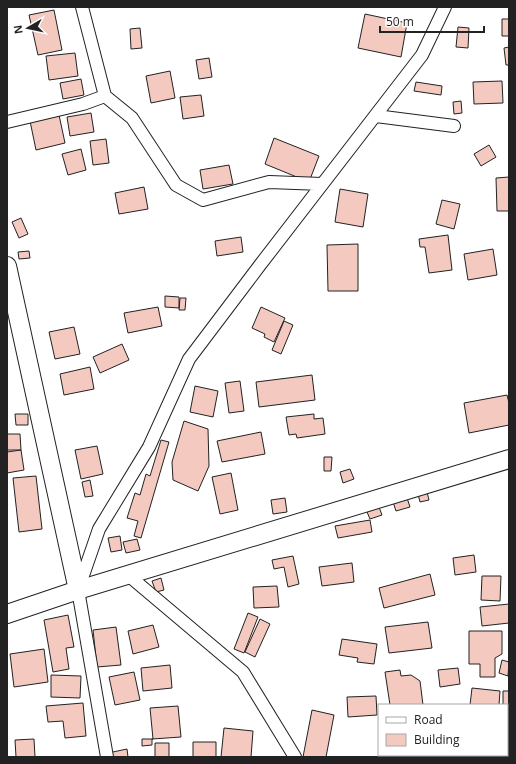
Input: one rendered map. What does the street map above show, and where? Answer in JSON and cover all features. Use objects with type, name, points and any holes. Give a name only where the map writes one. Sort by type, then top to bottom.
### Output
[{"type":"street","points":[[82,7],[105,96],[132,118],[176,185],[202,200],[269,182],[322,184]]},
{"type":"street","points":[[78,590],[99,529],[149,447],[189,359],[260,264],[422,56],[445,7]]},
{"type":"street","points":[[7,122],[83,104],[105,96]]},
{"type":"street","points":[[376,116],[454,126]]},
{"type":"street","points":[[7,266],[78,590],[107,757]]},
{"type":"street","points":[[7,614],[78,590],[509,459]]},
{"type":"street","points":[[128,575],[243,672],[295,757]]},
{"type":"building","points":[[54,10],[62,50],[38,55],[29,15]]},
{"type":"building","points":[[365,14],[407,23],[401,57],[358,48]]},
{"type":"building","points":[[502,19],[509,19],[509,36],[502,36]]},
{"type":"building","points":[[458,27],[469,28],[468,48],[456,47]]},
{"type":"building","points":[[140,28],[142,48],[131,49],[130,29]]},
{"type":"building","points":[[509,47],[509,65],[506,65],[504,48]]},
{"type":"building","points":[[75,53],[78,76],[49,80],[46,56]]},
{"type":"building","points":[[209,58],[212,77],[199,79],[196,60]]},
{"type":"building","points":[[170,71],[175,98],[151,103],[146,76]]},
{"type":"building","points":[[81,79],[84,95],[63,99],[60,83]]},
{"type":"building","points":[[502,81],[503,103],[474,104],[473,82]]},
{"type":"building","points":[[416,82],[442,86],[441,95],[414,91]]},
{"type":"building","points":[[201,95],[204,116],[183,119],[180,97]]},
{"type":"building","points":[[461,101],[462,113],[454,114],[453,102]]},
{"type":"building","points":[[91,113],[94,132],[70,136],[67,117]]},
{"type":"building","points":[[59,115],[65,143],[36,150],[30,121]]},
{"type":"building","points":[[274,138],[319,156],[309,182],[265,164]]},
{"type":"building","points":[[106,139],[109,163],[93,165],[90,141]]},
{"type":"building","points":[[489,145],[496,157],[481,166],[474,154]]},
{"type":"building","points":[[81,149],[86,170],[68,175],[62,154]]},
{"type":"building","points":[[229,165],[233,184],[203,189],[200,170]]},
{"type":"building","points":[[509,177],[509,211],[497,211],[496,178]]},
{"type":"building","points":[[144,187],[148,209],[119,214],[115,193]]},
{"type":"building","points":[[340,189],[368,194],[363,227],[335,222]]},
{"type":"building","points":[[442,200],[460,204],[454,229],[436,224]]},
{"type":"building","points":[[21,218],[28,234],[19,238],[12,222]]},
{"type":"building","points":[[448,235],[452,270],[429,273],[425,247],[420,247],[419,239]]},
{"type":"building","points":[[241,237],[243,252],[217,256],[215,241]]},
{"type":"building","points":[[358,244],[358,291],[328,291],[327,245]]},
{"type":"building","points":[[493,249],[497,275],[468,280],[464,254]]},
{"type":"building","points":[[29,251],[30,258],[19,259],[18,252]]},
{"type":"building","points":[[165,296],[179,297],[179,308],[165,307]]},
{"type":"building","points":[[180,298],[186,298],[185,310],[179,310]]},
{"type":"building","points":[[158,307],[162,326],[128,333],[124,313]]},
{"type":"building","points":[[261,307],[285,318],[274,342],[264,337],[265,334],[252,328]]},
{"type":"building","points":[[284,321],[293,325],[281,354],[272,350]]},
{"type":"building","points":[[74,327],[80,354],[55,359],[49,332]]},
{"type":"building","points":[[122,344],[129,360],[100,373],[93,357]]},
{"type":"building","points":[[90,367],[94,389],[64,395],[60,374]]},
{"type":"building","points":[[312,375],[315,400],[259,407],[256,382]]},
{"type":"building","points":[[240,381],[244,411],[229,413],[225,383]]},
{"type":"building","points":[[195,386],[218,391],[213,417],[190,412]]},
{"type":"building","points":[[507,395],[509,403],[509,425],[469,433],[464,403]]},
{"type":"building","points":[[15,414],[28,414],[28,425],[16,425]]},
{"type":"building","points":[[314,414],[314,419],[323,418],[325,434],[297,438],[296,434],[289,435],[286,417]]},
{"type":"building","points":[[184,421],[208,429],[209,466],[198,491],[173,480],[172,462]]},
{"type":"building","points":[[261,432],[265,454],[222,462],[217,441]]},
{"type":"building","points":[[7,434],[20,434],[21,450],[7,450]]},
{"type":"building","points":[[161,440],[169,442],[141,538],[134,536],[138,521],[127,518],[135,493],[140,495],[146,474],[150,476]]},
{"type":"building","points":[[97,446],[103,474],[81,479],[75,450]]},
{"type":"building","points":[[21,450],[24,470],[7,473],[7,452]]},
{"type":"building","points":[[324,457],[332,457],[331,471],[324,471]]},
{"type":"building","points":[[350,469],[354,479],[343,483],[340,472]]},
{"type":"building","points":[[231,473],[238,510],[220,514],[212,477]]},
{"type":"building","points":[[36,476],[42,529],[19,532],[13,478]]},
{"type":"building","points":[[90,480],[93,496],[85,497],[82,482]]},
{"type":"building","points":[[427,492],[429,500],[420,502],[418,494]]},
{"type":"building","points":[[285,498],[287,512],[273,514],[271,500]]},
{"type":"building","points":[[407,498],[410,507],[396,511],[393,502]]},
{"type":"building","points":[[379,507],[382,515],[370,519],[367,512]]},
{"type":"building","points":[[370,520],[372,532],[338,538],[335,526]]},
{"type":"building","points":[[120,536],[122,550],[111,552],[108,538]]},
{"type":"building","points":[[137,539],[140,550],[126,553],[123,542]]},
{"type":"building","points":[[474,555],[476,572],[455,575],[453,558]]},
{"type":"building","points":[[293,556],[299,584],[288,587],[284,567],[274,569],[272,560]]},
{"type":"building","points":[[352,563],[354,582],[322,586],[319,567]]},
{"type":"building","points":[[430,574],[435,595],[384,608],[379,588]]},
{"type":"building","points":[[482,576],[501,576],[500,601],[481,600]]},
{"type":"building","points":[[161,578],[164,590],[156,592],[152,581]]},
{"type":"building","points":[[277,586],[279,607],[254,608],[253,587]]},
{"type":"building","points":[[509,604],[509,623],[482,626],[480,607]]},
{"type":"building","points":[[248,613],[258,617],[244,653],[234,649]]},
{"type":"building","points":[[68,615],[74,647],[66,648],[69,669],[53,672],[44,620]]},
{"type":"building","points":[[260,619],[270,624],[255,657],[245,652]]},
{"type":"building","points":[[428,622],[432,648],[389,653],[385,627]]},
{"type":"building","points":[[153,625],[159,647],[133,654],[128,631]]},
{"type":"building","points":[[116,627],[121,665],[97,667],[93,630]]},
{"type":"building","points":[[469,631],[502,631],[502,654],[495,658],[495,677],[480,677],[480,664],[469,664]]},
{"type":"building","points":[[342,639],[377,644],[374,664],[357,662],[358,658],[339,655]]},
{"type":"building","points":[[44,649],[48,682],[14,687],[10,654]]},
{"type":"building","points":[[502,660],[509,662],[508,676],[499,673]]},
{"type":"building","points":[[170,665],[172,688],[143,691],[141,668]]},
{"type":"building","points":[[458,668],[460,684],[440,687],[438,670]]},
{"type":"building","points":[[400,670],[401,676],[411,675],[420,681],[423,704],[390,704],[385,672]]},
{"type":"building","points":[[134,672],[140,700],[115,705],[109,677]]},
{"type":"building","points":[[51,675],[81,676],[80,698],[51,697]]},
{"type":"building","points":[[472,688],[500,691],[499,704],[470,704]]},
{"type":"building","points":[[503,691],[509,691],[509,717],[508,704],[503,704]]},
{"type":"building","points":[[376,696],[377,715],[348,717],[347,697]]},
{"type":"building","points":[[83,703],[86,736],[65,738],[63,721],[48,722],[46,706]]},
{"type":"building","points":[[178,706],[181,737],[153,739],[150,708]]},
{"type":"building","points":[[312,710],[334,715],[326,757],[303,757]]},
{"type":"building","points":[[224,728],[253,731],[251,757],[221,757]]},
{"type":"building","points":[[34,739],[35,757],[16,757],[15,740]]},
{"type":"building","points":[[142,739],[152,739],[152,745],[142,746]]},
{"type":"building","points":[[193,742],[216,742],[216,757],[193,757]]},
{"type":"building","points":[[155,743],[169,743],[169,757],[155,757]]},
{"type":"building","points":[[127,749],[128,757],[109,757],[108,753]]},
{"type":"building","points":[[471,756],[502,756],[502,757]]}]
